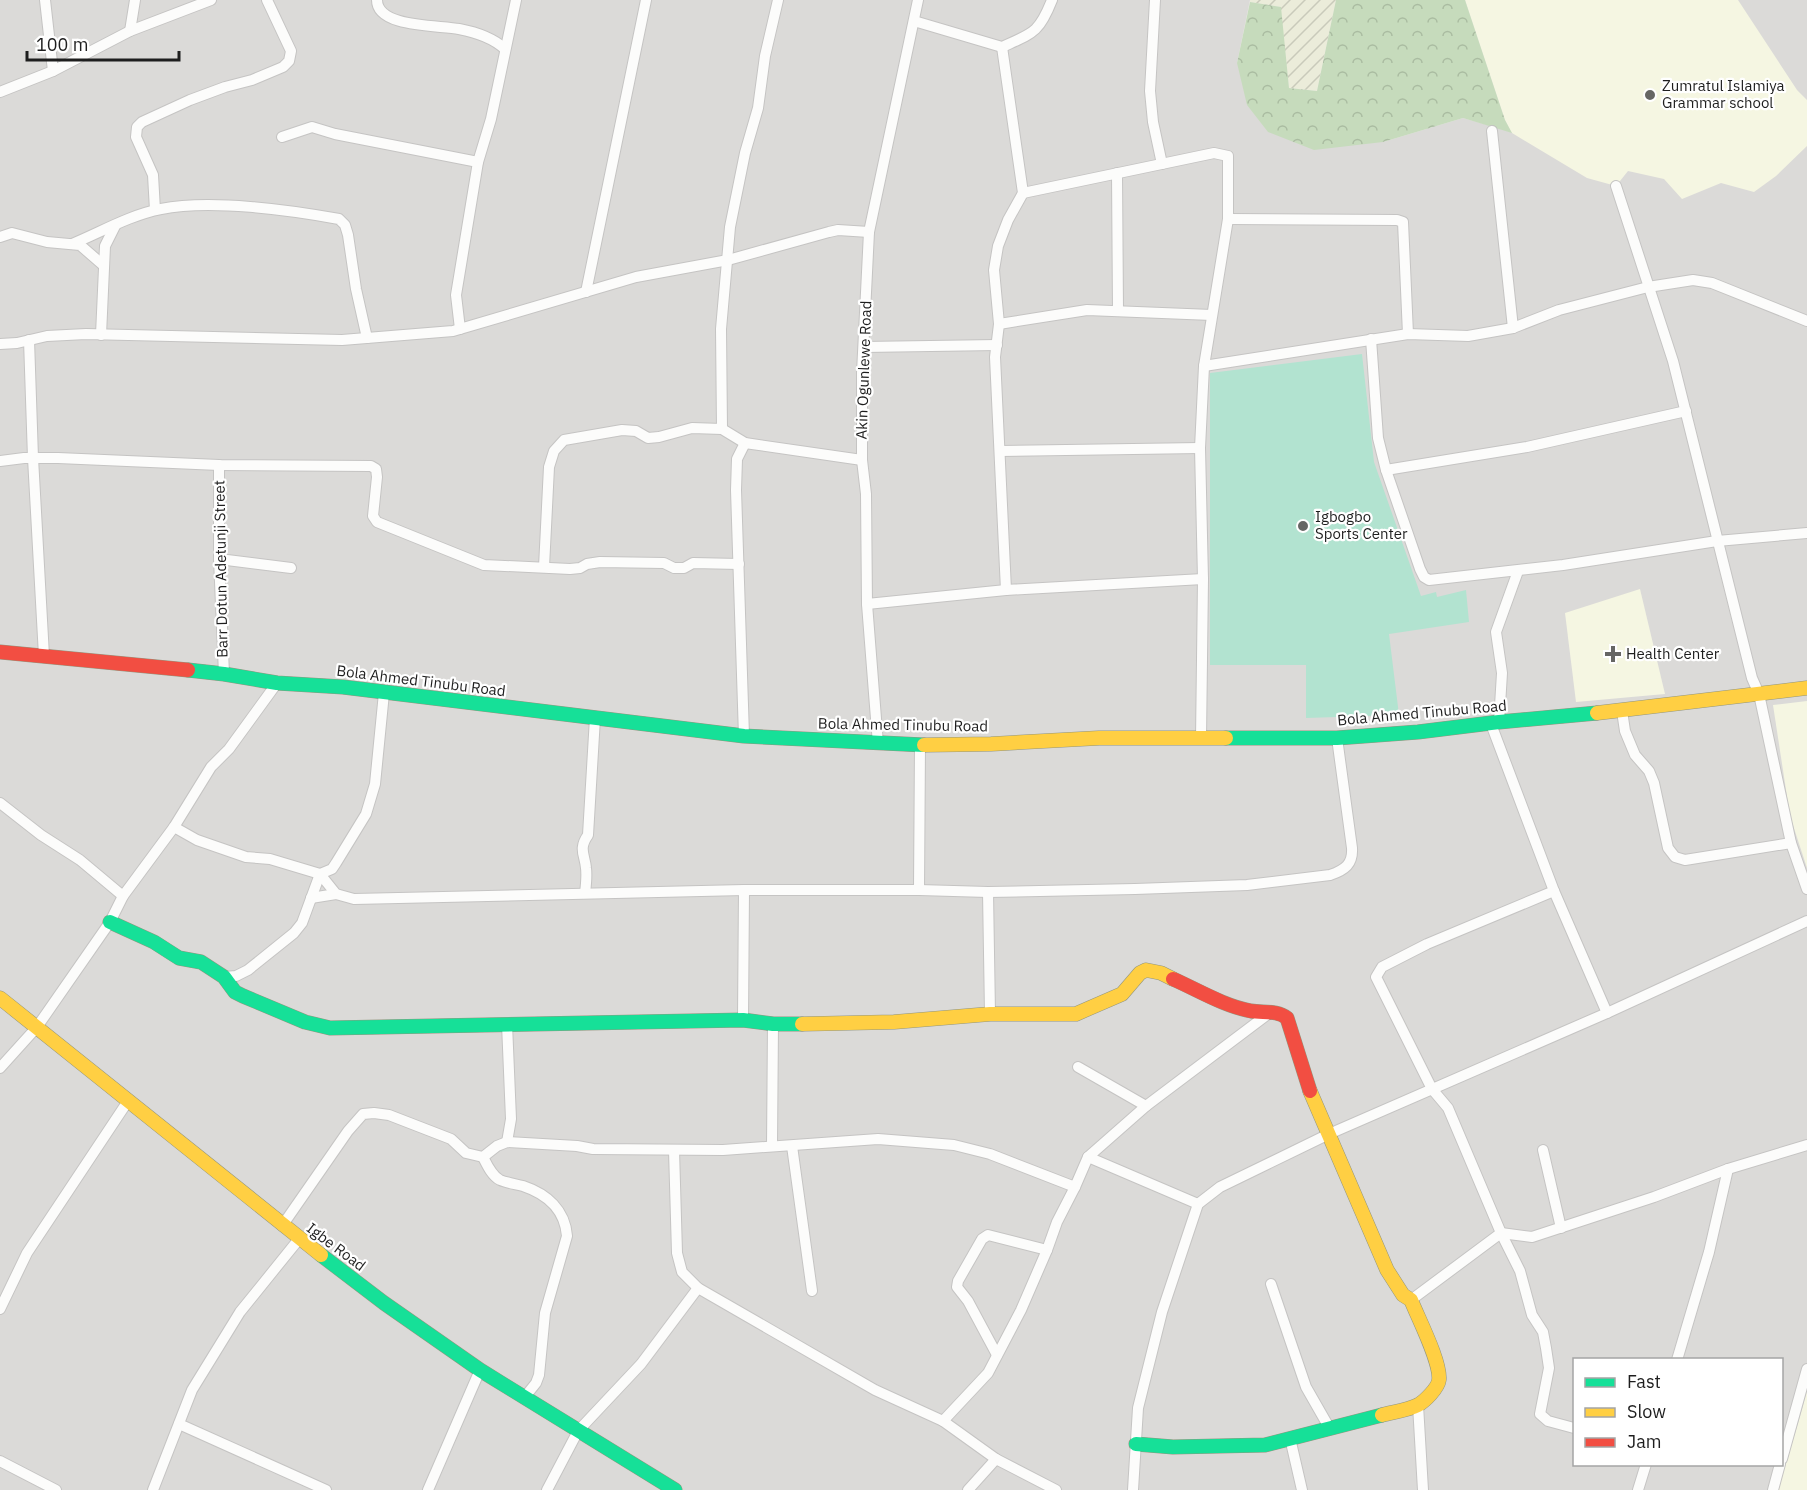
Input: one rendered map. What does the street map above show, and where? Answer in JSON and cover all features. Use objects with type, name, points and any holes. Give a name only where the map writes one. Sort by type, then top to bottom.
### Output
[{"type":"street","points":[[45,0],[53,71]]},
{"type":"street","points":[[130,31],[135,0]]},
{"type":"street","points":[[0,92],[53,71],[130,31],[211,0]]},
{"type":"street","points":[[155,210],[153,175],[136,137],[137,128],[142,122],[190,100],[252,80],[283,67],[289,61],[291,51],[267,0]]},
{"type":"street","points":[[377,0],[377,7],[382,14],[388,17],[416,25],[458,28],[501,45]]},
{"type":"street","points":[[460,329],[456,295],[478,162],[490,119],[501,45],[508,36],[516,0]]},
{"type":"street","points":[[586,292],[646,0]]},
{"type":"street","points":[[722,429],[721,329],[730,227],[745,153],[758,108],[764,65],[778,0]]},
{"type":"street","name":"Akin Ogunlewe Road","points":[[878,744],[867,604],[866,494],[862,460],[869,232],[918,0]]},
{"type":"street","points":[[914,21],[1002,47],[1033,33],[1044,19],[1052,0]]},
{"type":"street","points":[[1155,0],[1150,91],[1153,122],[1162,164]]},
{"type":"street","points":[[1002,47],[1023,193],[1008,220],[998,246],[994,270],[999,324],[996,357],[1006,590]]},
{"type":"street","points":[[282,137],[312,127],[335,134],[478,162]]},
{"type":"street","points":[[1492,131],[1513,328]]},
{"type":"street","points":[[1023,193],[1214,153],[1228,156],[1228,219],[1204,366],[1200,448],[1203,579],[1201,739]]},
{"type":"street","points":[[1117,173],[1119,311]]},
{"type":"street","points":[[1616,186],[1673,361],[1752,678],[1759,694],[1791,843],[1807,889]]},
{"type":"street","points":[[72,244],[155,210],[180,206],[272,210],[339,219],[345,225],[348,235],[356,289],[367,338]]},
{"type":"street","points":[[1228,219],[1397,219],[1403,222],[1408,334]]},
{"type":"street","points":[[101,334],[105,246],[115,226]]},
{"type":"street","points":[[0,344],[47,336],[101,334],[331,339],[460,329],[636,277],[728,260],[829,232],[869,232]]},
{"type":"street","points":[[0,237],[12,233],[47,242],[80,245],[103,265]]},
{"type":"street","points":[[1204,366],[1408,334],[1468,336],[1513,328],[1558,310],[1648,287],[1693,280],[1703,280],[1807,321]]},
{"type":"street","points":[[999,324],[1086,310],[1212,315]]},
{"type":"street","points":[[1371,339],[1377,438],[1424,577],[1429,580],[1518,571],[1718,541],[1807,533]]},
{"type":"street","points":[[29,340],[44,656]]},
{"type":"street","points":[[864,347],[997,345]]},
{"type":"street","points":[[1386,470],[1527,447],[1686,411]]},
{"type":"street","points":[[544,567],[549,467],[554,451],[564,440],[622,430],[636,431],[648,438],[692,428],[722,429],[745,443],[862,460]]},
{"type":"street","points":[[744,736],[736,466],[740,450],[745,443]]},
{"type":"street","points":[[1000,451],[1200,448]]},
{"type":"street","points":[[0,461],[33,458],[219,465],[371,466],[376,469],[377,477],[373,516],[377,522],[484,565],[579,568],[600,562],[664,563],[674,568],[684,568],[693,563],[739,564]]},
{"type":"street","name":"Barr Dotun Adetunji Street","points":[[219,465],[219,560],[224,674]]},
{"type":"street","points":[[219,560],[291,568]]},
{"type":"street","points":[[1518,571],[1496,632],[1502,673],[1495,723],[1554,891],[1607,1013]]},
{"type":"street","points":[[867,604],[1006,590],[1203,579]]},
{"type":"street","name":"Bola Ahmed Tinubu Road","points":[[0,652],[224,674],[277,683],[343,687],[744,736],[920,745],[1099,738],[1337,738],[1622,711],[1807,688]]},
{"type":"street","points":[[0,1068],[37,1027],[110,922],[123,896],[174,827],[211,767],[230,748],[277,683]]},
{"type":"street","points":[[224,976],[236,976],[248,970],[294,933],[302,923],[320,874],[332,869],[366,814],[375,784],[384,693]]},
{"type":"street","points":[[1622,711],[1625,731],[1635,755],[1654,783],[1668,848],[1675,857],[1685,860],[1791,843]]},
{"type":"street","points":[[585,894],[586,865],[582,855],[588,835],[595,718]]},
{"type":"street","points":[[311,898],[336,894],[354,899],[375,899],[744,890],[988,892],[1247,885],[1330,875],[1342,871],[1353,857],[1337,738]]},
{"type":"street","points":[[919,890],[920,745]]},
{"type":"street","points":[[0,803],[41,835],[80,860],[123,896]]},
{"type":"street","points":[[174,827],[197,840],[246,857],[270,859],[320,874],[336,894]]},
{"type":"street","points":[[742,1020],[744,890]]},
{"type":"street","points":[[1554,891],[1427,944],[1382,968],[1377,973],[1377,983],[1432,1089],[1448,1108],[1501,1233],[1520,1271],[1532,1315],[1543,1332],[1548,1368],[1539,1414],[1548,1421],[1573,1427]]},
{"type":"street","points":[[988,892],[990,1014]]},
{"type":"street","points":[[1133,1490],[1138,1408],[1162,1312],[1198,1204],[1220,1187],[1329,1134],[1607,1013],[1807,921]]},
{"type":"street","points":[[110,922],[154,942],[179,958],[201,962],[224,976],[235,992],[243,996],[306,1022],[330,1028],[742,1020],[773,1024],[894,1022],[990,1014],[1076,1014],[1122,994],[1140,973],[1146,970],[1161,973],[1230,1005],[1252,1011],[1281,1013],[1287,1018],[1312,1098],[1387,1270],[1403,1295],[1411,1300],[1439,1374],[1437,1387],[1418,1405],[1265,1444],[1173,1447],[1136,1444]]},
{"type":"street","name":"Igbe Road","points":[[0,998],[282,1226],[384,1303],[480,1370],[675,1490]]},
{"type":"street","points":[[943,1421],[988,1373],[1021,1310],[1057,1222],[1088,1157],[1146,1106],[1272,1011]]},
{"type":"street","points":[[507,1024],[511,1119],[507,1142]]},
{"type":"street","points":[[772,1146],[773,1024]]},
{"type":"street","points":[[1078,1067],[1146,1106]]},
{"type":"street","points":[[0,1310],[27,1252],[128,1101]]},
{"type":"street","points":[[282,1226],[348,1131],[363,1114],[389,1115],[452,1139],[466,1153],[483,1157]]},
{"type":"street","points":[[483,1157],[497,1146],[507,1142],[592,1149],[723,1150],[878,1139],[954,1145],[990,1154],[1075,1187]]},
{"type":"street","points":[[1411,1300],[1501,1233],[1532,1237],[1728,1169],[1807,1145]]},
{"type":"street","points":[[792,1146],[812,1291]]},
{"type":"street","points":[[674,1150],[677,1253],[682,1272],[698,1288],[875,1390],[943,1421],[996,1459],[1056,1490]]},
{"type":"street","points":[[1543,1150],[1561,1228]]},
{"type":"street","points":[[483,1157],[498,1179],[538,1192],[558,1209],[566,1224],[567,1236],[545,1312],[538,1375],[536,1383],[524,1398]]},
{"type":"street","points":[[1088,1157],[1198,1204]]},
{"type":"street","points":[[1677,1358],[1709,1252],[1728,1169]]},
{"type":"street","points":[[997,1356],[968,1301],[957,1287],[958,1281],[982,1239],[988,1235],[1047,1250]]},
{"type":"street","points":[[153,1490],[192,1390],[240,1312],[299,1239]]},
{"type":"street","points":[[1271,1284],[1306,1387],[1330,1429]]},
{"type":"street","points":[[547,1490],[578,1431],[641,1364],[698,1288]]},
{"type":"street","points":[[1783,1455],[1807,1369]]},
{"type":"street","points":[[428,1490],[480,1370]]},
{"type":"street","points":[[1418,1405],[1423,1490]]},
{"type":"street","points":[[179,1424],[326,1490]]},
{"type":"street","points":[[1290,1438],[1302,1490]]},
{"type":"street","points":[[968,1490],[996,1459]]},
{"type":"street","points":[[0,1461],[56,1490]]},
{"type":"street","points":[[1638,1490],[1645,1466]]},
{"type":"street","points":[[1773,1490],[1779,1466]]},
{"type":"shaded area","points":[[0,0],[1250,0],[1237,63],[1383,142],[1463,118],[1512,132],[1465,0],[1807,0],[1807,1490],[0,1490]]},
{"type":"shaded area","points":[[1250,0],[1336,0],[1317,91],[1289,88],[1280,7],[1250,2]]},
{"type":"shaded area","name":"Zumratul Islamiya Grammar school","points":[[1465,0],[1738,0],[1797,90],[1807,100],[1807,146],[1776,176],[1754,192],[1721,183],[1682,199],[1664,179],[1628,171],[1616,186],[1587,178],[1512,133],[1505,120]]},
{"type":"shaded area","name":"Health Center","points":[[1640,589],[1665,694],[1576,702],[1565,613]]},
{"type":"shaded area","points":[[1807,701],[1807,868],[1790,816],[1773,705]]},
{"type":"shaded area","points":[[1807,1391],[1807,1490],[1778,1490],[1799,1420]]},
{"type":"green space","points":[[1336,0],[1465,0],[1505,120],[1512,133],[1463,118],[1383,142],[1314,150],[1268,132],[1247,105],[1237,63],[1250,2],[1281,7],[1289,88],[1317,91]]},
{"type":"green space","name":"Igbogbo Sports Center","points":[[1362,354],[1374,462],[1421,596],[1436,592],[1437,597],[1466,590],[1469,622],[1389,634],[1399,715],[1306,718],[1306,665],[1210,665],[1210,373]]},
{"type":"traffic: fast","points":[[188,670],[277,683],[343,687],[744,736],[924,745]]},
{"type":"traffic: fast","points":[[1226,738],[1337,738],[1597,713]]},
{"type":"traffic: fast","points":[[110,922],[154,942],[179,958],[201,962],[224,977],[235,992],[243,996],[305,1022],[330,1028],[743,1020],[773,1024],[802,1024]]},
{"type":"traffic: fast","points":[[321,1255],[384,1303],[480,1370],[675,1490]]},
{"type":"traffic: fast","points":[[1136,1444],[1173,1447],[1265,1445],[1382,1415]]},
{"type":"traffic: slow","points":[[1597,713],[1807,688]]},
{"type":"traffic: slow","points":[[924,745],[1099,738],[1226,738]]},
{"type":"traffic: slow","points":[[802,1024],[894,1022],[990,1014],[1076,1014],[1122,994],[1140,973],[1146,970],[1161,973],[1173,979]]},
{"type":"traffic: slow","points":[[0,998],[321,1255]]},
{"type":"traffic: slow","points":[[1310,1091],[1387,1270],[1403,1295],[1411,1300],[1439,1372],[1436,1387],[1421,1403],[1382,1415]]},
{"type":"traffic: jam","points":[[0,652],[188,670]]},
{"type":"traffic: jam","points":[[1173,979],[1231,1005],[1251,1011],[1275,1013],[1287,1018],[1310,1091]]},
{"type":"place","name":"Zumratul Islamiya Grammar school","points":[[1650,95]]},
{"type":"place","name":"Igbogbo Sports Center","points":[[1303,526]]},
{"type":"place","name":"Health Center","points":[[1613,654]]}]
